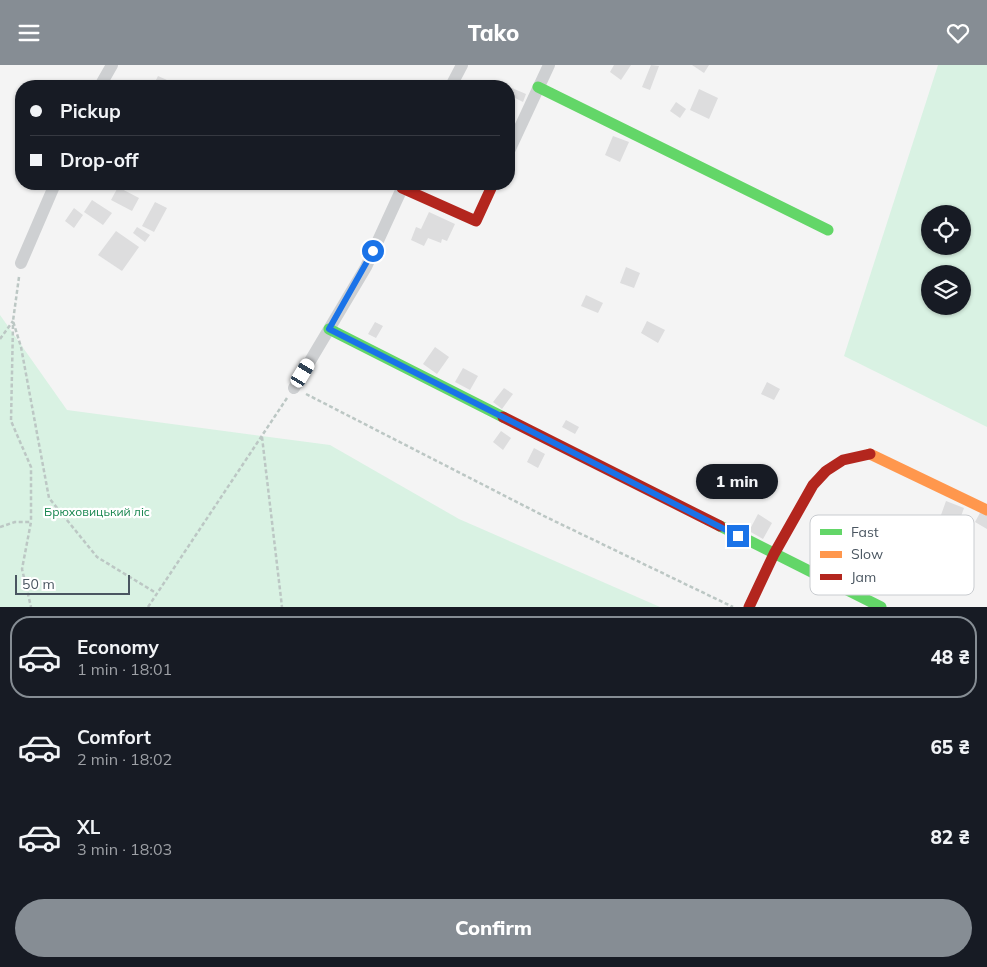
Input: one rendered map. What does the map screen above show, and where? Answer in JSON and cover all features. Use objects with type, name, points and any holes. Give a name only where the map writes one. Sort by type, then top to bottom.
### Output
[{"type":"street","points":[[103,80],[112,65]]},
{"type":"street","points":[[454,80],[462,65]]},
{"type":"street","points":[[515,138],[549,65]]},
{"type":"street","points":[[538,87],[828,230]]},
{"type":"street","points":[[21,263],[52,190]]},
{"type":"street","points":[[294,388],[366,267],[401,190]]},
{"type":"street","points":[[411,190],[476,221],[490,190]]},
{"type":"street","points":[[329,329],[810,572]]},
{"type":"street","points":[[749,607],[774,554],[813,485],[826,471],[843,460],[868,453],[987,510]]},
{"type":"street","points":[[857,595],[881,607]]},
{"type":"path","points":[[21,263],[13,321],[11,421],[31,467],[32,522],[22,569],[32,607]]},
{"type":"path","points":[[0,339],[13,321]]},
{"type":"path","points":[[13,321],[21,347],[49,498],[97,557],[156,593]]},
{"type":"path","points":[[148,607],[294,388],[546,517],[733,607]]},
{"type":"path","points":[[262,435],[282,607]]},
{"type":"path","points":[[0,527],[15,522],[32,522]]},
{"type":"green space","points":[[938,65],[987,65],[987,427],[844,356]]},
{"type":"green space","name":"Брюховицький ліс","points":[[0,315],[67,410],[330,445],[459,519],[660,607],[0,607]]},
{"type":"building","points":[[614,65],[631,65],[621,80],[610,72]]},
{"type":"building","points":[[651,65],[659,66],[650,90],[642,87]]},
{"type":"building","points":[[692,65],[709,65],[704,73]]},
{"type":"building","points":[[158,76],[167,80],[156,80]]},
{"type":"building","points":[[515,89],[526,94],[523,102],[515,98]]},
{"type":"building","points":[[699,89],[718,98],[709,119],[690,110]]},
{"type":"building","points":[[676,102],[686,109],[680,118],[670,111]]},
{"type":"building","points":[[613,136],[629,142],[620,162],[605,155]]},
{"type":"building","points":[[116,190],[124,190],[139,198],[132,211],[111,200]]},
{"type":"building","points":[[92,200],[112,213],[103,225],[84,212]]},
{"type":"building","points":[[155,202],[167,208],[154,232],[142,226]]},
{"type":"building","points":[[74,208],[83,215],[74,228],[65,221]]},
{"type":"building","points":[[429,212],[455,224],[447,241],[442,239],[441,243],[428,238],[424,246],[411,240],[416,227],[421,229]]},
{"type":"building","points":[[137,227],[150,235],[145,242],[133,233]]},
{"type":"building","points":[[116,231],[139,247],[122,271],[98,255]]},
{"type":"building","points":[[626,267],[640,273],[634,288],[620,283]]},
{"type":"building","points":[[586,295],[603,303],[598,313],[581,306]]},
{"type":"building","points":[[647,321],[665,330],[658,343],[641,333]]},
{"type":"building","points":[[375,322],[383,326],[376,338],[368,334]]},
{"type":"building","points":[[435,347],[449,357],[437,374],[423,364]]},
{"type":"building","points":[[463,368],[478,376],[470,390],[455,382]]},
{"type":"building","points":[[767,382],[780,389],[774,400],[761,394]]},
{"type":"building","points":[[504,388],[513,394],[502,409],[493,402]]},
{"type":"building","points":[[566,420],[579,427],[575,434],[562,427]]},
{"type":"building","points":[[501,431],[511,438],[503,450],[493,442]]},
{"type":"building","points":[[534,448],[545,454],[538,468],[527,462]]},
{"type":"building","points":[[946,501],[964,508],[962,515],[941,515]]},
{"type":"building","points":[[981,511],[987,515],[987,529],[975,522]]},
{"type":"building","points":[[758,514],[772,523],[763,539],[749,531]]},
{"type":"traffic: fast","points":[[538,87],[828,230]]},
{"type":"traffic: fast","points":[[329,329],[503,417]]},
{"type":"traffic: fast","points":[[720,526],[810,571]]},
{"type":"traffic: fast","points":[[857,595],[881,607]]},
{"type":"traffic: slow","points":[[870,454],[987,510]]},
{"type":"traffic: jam","points":[[406,190],[476,221],[490,190]]},
{"type":"traffic: jam","points":[[503,417],[720,526]]},
{"type":"traffic: jam","points":[[749,607],[774,554],[813,485],[826,471],[843,460],[870,454]]},
{"type":"route","points":[[373,251],[366,267],[329,329],[738,536]]}]
